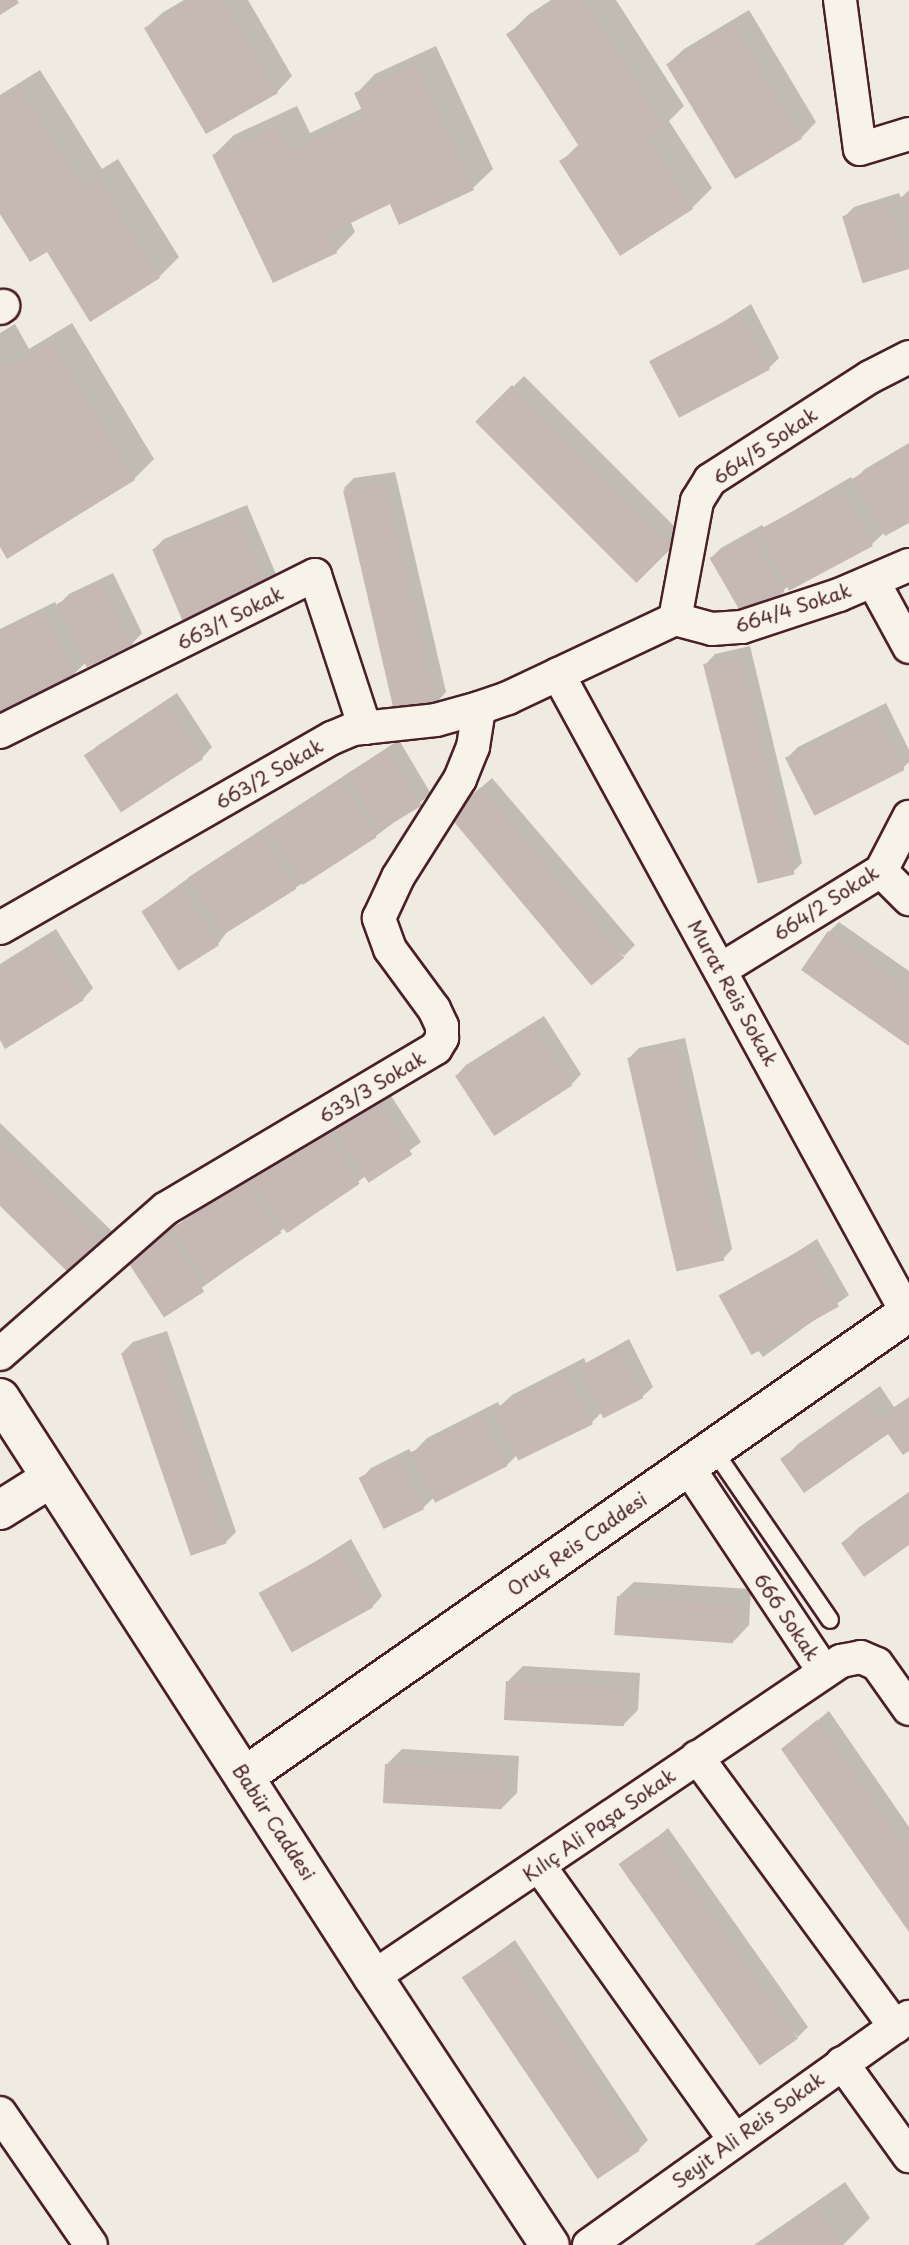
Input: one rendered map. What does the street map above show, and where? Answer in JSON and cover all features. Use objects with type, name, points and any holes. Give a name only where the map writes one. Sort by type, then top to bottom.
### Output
[{"type":"main road","name":"Oruç Reis Caddesi","points":[[245,1776],[908,1312]]},
{"type":"main road","name":"Babür Caddesi","points":[[0,1398],[373,1977],[550,2245]]},
{"type":"main road","points":[[0,1510],[51,1478]]},
{"type":"street","points":[[840,0],[860,149],[909,134]]},
{"type":"street","name":"664/5 Sokak","points":[[675,619],[698,501],[710,480],[870,377],[909,357]]},
{"type":"street","name":"664/4 Sokak","points":[[675,619],[712,629],[734,628],[873,581],[909,565]]},
{"type":"street","name":"663/1 Sokak","points":[[0,733],[315,575],[365,728]]},
{"type":"street","points":[[873,581],[909,647]]},
{"type":"street","points":[[558,674],[675,619]]},
{"type":"street","name":"663/2 Sokak","points":[[0,928],[332,738],[365,728],[436,720],[480,708],[558,674]]},
{"type":"street","name":"Murat Reis Sokak","points":[[558,674],[908,1312]]},
{"type":"street","name":"633/3 Sokak","points":[[0,1354],[165,1209],[436,1048],[442,1038],[442,1027],[434,1009],[390,949],[379,918],[398,877],[460,779],[473,747],[480,708]]},
{"type":"street","name":"664/2 Sokak","points":[[720,970],[881,871],[909,817]]},
{"type":"street","points":[[881,871],[909,900]]},
{"type":"street","name":"666 Sokak","points":[[700,1457],[824,1672],[852,1657],[869,1659],[885,1674],[909,1709]]},
{"type":"street","name":"Kılıç Ali Paşa Sokak","points":[[373,1977],[540,1867],[824,1672]]},
{"type":"street","points":[[697,1757],[902,2022]]},
{"type":"street","points":[[540,1867],[735,2140]]},
{"type":"street","name":"Seyit Ali Reis Sokak","points":[[589,2245],[902,2022]]},
{"type":"street","points":[[842,2063],[909,2156]]},
{"type":"street","points":[[0,2113],[91,2245]]},
{"type":"lane","points":[[700,1457],[830,1620]]},
{"type":"building","points":[[0,0],[17,0],[19,3],[0,15]]},
{"type":"building","points":[[193,0],[224,0],[278,93],[206,134],[144,28]]},
{"type":"building","points":[[560,0],[583,0],[665,127],[648,138],[693,209],[620,256],[559,161],[580,148],[506,34]]},
{"type":"building","points":[[733,24],[802,139],[735,179],[666,64]]},
{"type":"building","points":[[416,64],[474,190],[399,225],[390,204],[328,234],[337,253],[273,283],[212,155],[277,124],[290,151],[365,117],[354,93]]},
{"type":"building","points":[[20,88],[82,187],[98,177],[160,278],[90,322],[47,252],[30,262],[0,214],[0,100]]},
{"type":"building","points":[[909,194],[909,228],[898,198]]},
{"type":"building","points":[[889,202],[909,269],[863,283],[842,216]]},
{"type":"building","points":[[740,313],[770,370],[679,418],[649,361]]},
{"type":"building","points":[[52,341],[135,480],[7,559],[0,547],[0,352],[9,367]]},
{"type":"building","points":[[512,385],[673,546],[636,583],[475,422]]},
{"type":"building","points":[[909,446],[909,523],[885,536],[852,479]]},
{"type":"building","points":[[385,481],[437,704],[395,714],[343,491]]},
{"type":"building","points":[[841,486],[873,546],[789,591],[757,531]]},
{"type":"building","points":[[236,514],[266,586],[183,621],[152,550]]},
{"type":"building","points":[[751,534],[784,592],[743,616],[709,558]]},
{"type":"building","points":[[102,582],[133,645],[87,667],[56,604]]},
{"type":"building","points":[[44,611],[76,675],[0,712],[0,633]]},
{"type":"building","points":[[740,655],[795,874],[758,883],[703,664]]},
{"type":"building","points":[[166,702],[203,759],[121,812],[84,755]]},
{"type":"building","points":[[875,712],[905,770],[815,816],[785,758]]},
{"type":"building","points":[[388,749],[422,806],[381,830],[347,774]]},
{"type":"building","points":[[340,781],[376,837],[303,885],[266,829]]},
{"type":"building","points":[[481,787],[624,958],[591,985],[448,815]]},
{"type":"building","points":[[261,832],[297,889],[224,934],[188,878]]},
{"type":"building","points":[[182,886],[219,945],[178,971],[141,911]]},
{"type":"building","points":[[828,931],[909,989],[909,1046],[801,970]]},
{"type":"building","points":[[45,938],[84,1000],[5,1049],[0,1040],[0,967]]},
{"type":"building","points":[[533,1025],[572,1085],[494,1136],[455,1076]]},
{"type":"building","points":[[675,1047],[724,1260],[677,1271],[627,1058]]},
{"type":"building","points":[[373,1094],[412,1154],[369,1183],[329,1122]]},
{"type":"building","points":[[320,1125],[360,1184],[287,1233],[247,1174]]},
{"type":"building","points":[[0,1143],[105,1245],[73,1277],[0,1206]]},
{"type":"building","points":[[245,1179],[281,1233],[208,1282],[172,1228]]},
{"type":"building","points":[[165,1231],[204,1291],[164,1318],[125,1257]]},
{"type":"building","points":[[806,1247],[839,1306],[752,1355],[719,1295]]},
{"type":"building","points":[[157,1341],[227,1543],[191,1556],[121,1353]]},
{"type":"building","points":[[618,1348],[643,1398],[603,1418],[578,1368]]},
{"type":"building","points":[[568,1373],[593,1424],[518,1461],[493,1409]]},
{"type":"building","points":[[863,1400],[878,1421],[909,1400],[909,1451],[903,1455],[888,1434],[804,1493],[780,1459]]},
{"type":"building","points":[[482,1416],[507,1466],[435,1503],[410,1453]]},
{"type":"building","points":[[399,1458],[424,1509],[384,1529],[359,1478]]},
{"type":"building","points":[[909,1495],[909,1545],[864,1577],[841,1543]]},
{"type":"building","points":[[340,1548],[373,1607],[292,1653],[259,1593]]},
{"type":"building","points":[[617,1596],[736,1604],[733,1643],[614,1635]]},
{"type":"building","points":[[506,1681],[626,1687],[624,1726],[504,1720]]},
{"type":"building","points":[[817,1720],[909,1851],[909,1932],[781,1749]]},
{"type":"building","points":[[385,1764],[504,1770],[502,1809],[383,1803]]},
{"type":"building","points":[[657,1837],[798,2039],[760,2065],[618,1864]]},
{"type":"building","points":[[504,1949],[640,2150],[598,2179],[462,1978]]},
{"type":"building","points":[[817,2207],[843,2245],[763,2245]]}]
